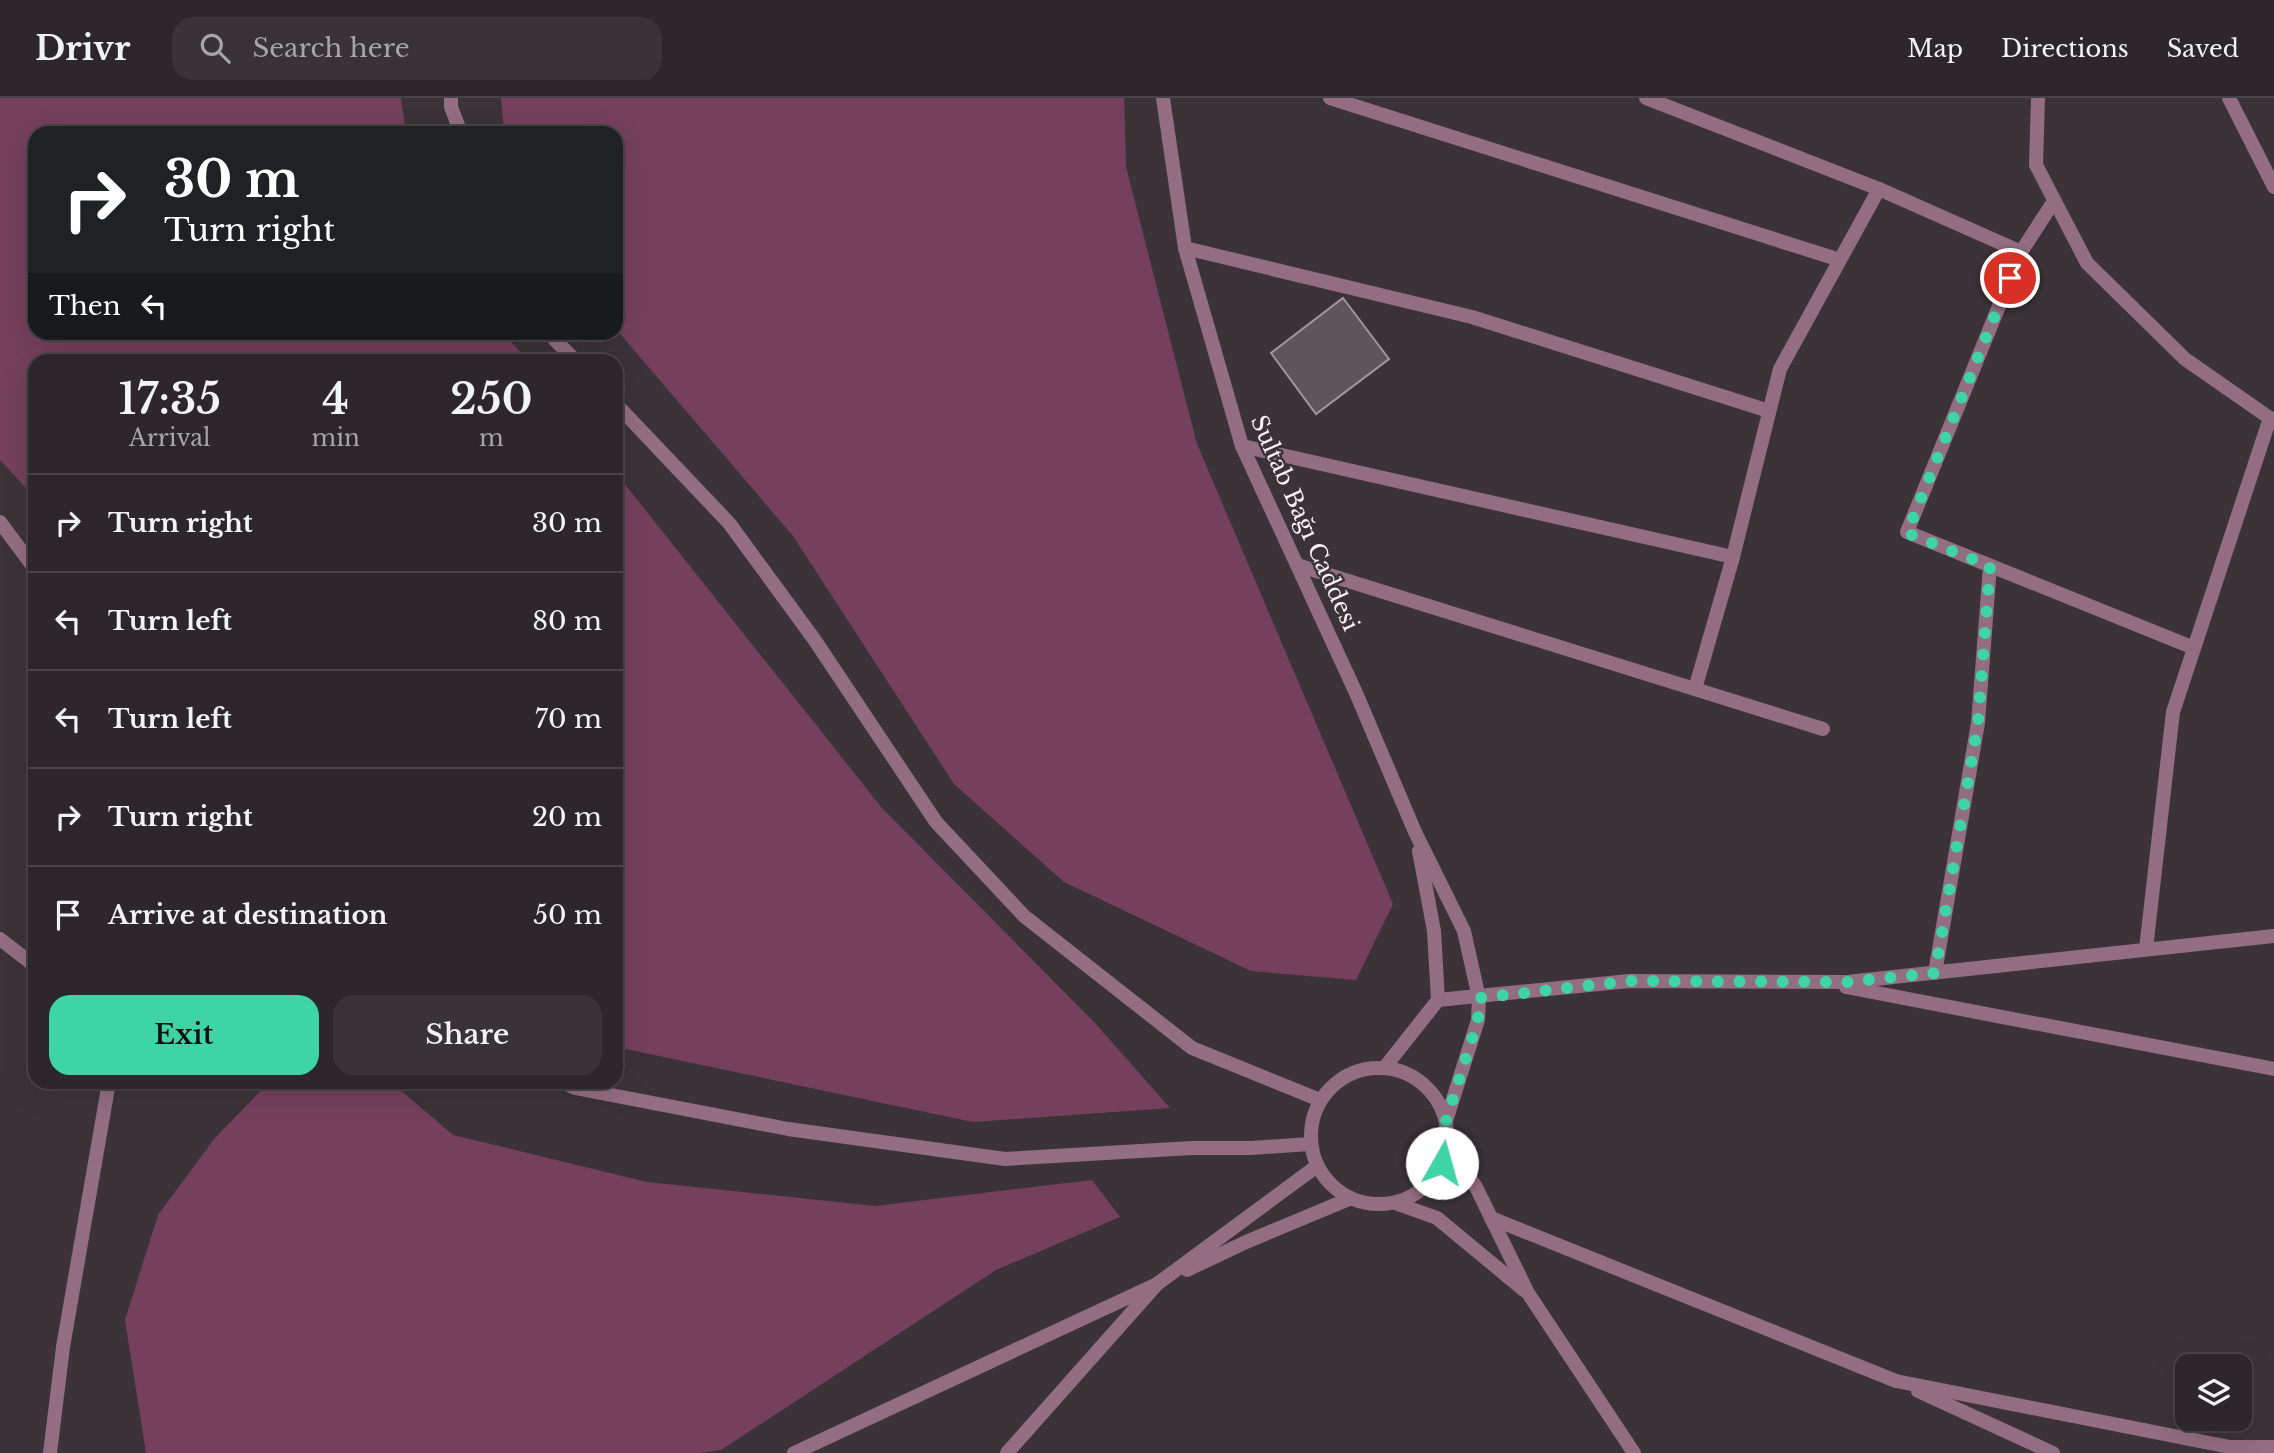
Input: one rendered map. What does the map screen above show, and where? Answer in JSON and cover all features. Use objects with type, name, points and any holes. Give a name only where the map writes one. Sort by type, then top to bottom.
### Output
[{"type":"street","points":[[451,98],[450,107],[458,126]]},
{"type":"street","name":"Sultab Bağı Caddesi","points":[[1163,98],[1185,248],[1242,446],[1356,694],[1415,832]]},
{"type":"street","points":[[1330,98],[1840,260]]},
{"type":"street","points":[[1647,98],[1879,189],[2021,252]]},
{"type":"street","points":[[2229,98],[2274,187]]},
{"type":"street","points":[[2036,99],[2036,165],[2087,262],[2185,359],[2272,419],[2173,712],[2146,950]]},
{"type":"street","points":[[1695,689],[1733,557],[1780,369],[1879,189]]},
{"type":"street","points":[[2054,201],[2021,252],[1907,533],[2194,649]]},
{"type":"street","points":[[1185,248],[1472,317],[1769,411]]},
{"type":"street","points":[[555,340],[569,354]]},
{"type":"street","points":[[623,411],[729,523],[814,639],[936,822],[1024,916],[1192,1048],[1320,1100]]},
{"type":"street","points":[[1242,446],[1733,557]]},
{"type":"street","points":[[0,522],[28,560]]},
{"type":"street","points":[[1297,565],[1823,729]]},
{"type":"street","points":[[1935,973],[1978,723],[1990,566]]},
{"type":"street","points":[[1385,1068],[1438,1000],[1434,931],[1415,832]]},
{"type":"street","points":[[1415,832],[1464,931],[1479,998],[1478,1020],[1446,1121]]},
{"type":"street","points":[[1438,1000],[1629,981],[1847,982],[2274,936]]},
{"type":"street","points":[[0,939],[28,960]]},
{"type":"street","points":[[1822,982],[2274,1069]]},
{"type":"street","points":[[1385,1068],[1405,1073],[1424,1084],[1438,1100],[1446,1121],[1447,1142],[1442,1163],[1431,1182],[1415,1195],[1395,1203],[1372,1205],[1349,1199],[1330,1185],[1317,1166],[1310,1144],[1311,1121],[1320,1100],[1346,1075],[1363,1069],[1385,1068]]},
{"type":"street","points":[[50,1453],[63,1347],[108,1089]]},
{"type":"street","points":[[580,1089],[788,1129],[1005,1159],[1310,1144]]},
{"type":"street","points":[[1447,1142],[1476,1187],[1528,1293],[1634,1453]]},
{"type":"street","points":[[1007,1453],[1157,1284],[1317,1166]]},
{"type":"street","points":[[794,1453],[1245,1242],[1349,1199]]},
{"type":"street","points":[[1395,1203],[1437,1218],[1528,1293]]},
{"type":"street","points":[[1491,1218],[1896,1381],[2053,1453]]},
{"type":"street","points":[[1896,1381],[2230,1447],[2274,1447]]},
{"type":"shaded area","points":[[0,98],[401,98],[405,126],[28,126],[28,340],[510,340],[522,354],[28,354],[28,490],[0,460]]},
{"type":"shaded area","points":[[501,98],[1124,98],[1126,167],[1197,444],[1393,904],[1356,980],[1251,971],[1064,882],[954,784],[793,536],[623,337],[623,126],[503,126]]},
{"type":"shaded area","points":[[623,482],[882,808],[1096,1024],[1170,1108],[973,1122],[623,1048]]},
{"type":"shaded area","points":[[262,1089],[399,1089],[453,1135],[647,1182],[875,1206],[1092,1180],[1120,1217],[996,1270],[721,1450],[700,1453],[146,1453],[125,1320],[158,1215],[214,1139]]},
{"type":"building","points":[[1343,298],[1389,359],[1316,414],[1271,353]]},
{"type":"route","points":[[1442,1163],[1447,1142],[1446,1121],[1478,1020],[1479,998],[1629,981],[1847,982],[1935,973],[1978,723],[1990,566],[1907,533],[2010,278]]}]
